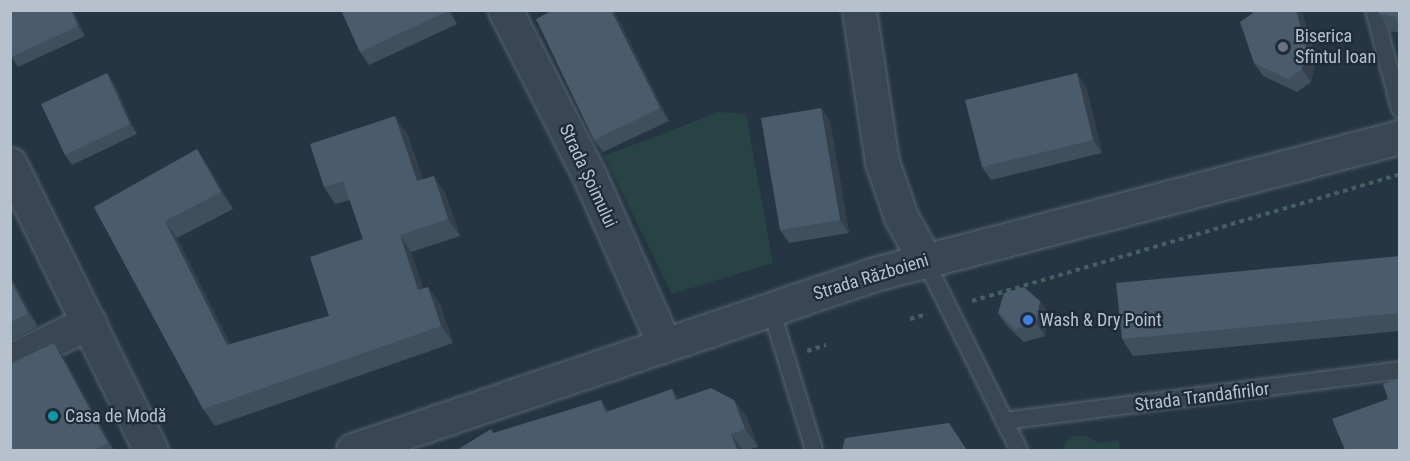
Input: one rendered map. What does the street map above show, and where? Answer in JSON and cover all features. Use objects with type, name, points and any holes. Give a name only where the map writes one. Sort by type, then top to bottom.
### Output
[{"type":"street","name":"Strada Șoimului","points":[[505,10],[590,177],[664,344]]},
{"type":"street","points":[[859,10],[882,162],[901,217],[925,260]]},
{"type":"street","name":"Strada Războieni","points":[[353,450],[664,344],[925,260],[1400,137]]},
{"type":"street","points":[[10,164],[152,450]]},
{"type":"street","points":[[10,361],[89,322]]},
{"type":"lane","points":[[1374,10],[1400,109]]},
{"type":"lane","points":[[925,260],[1019,450]]},
{"type":"lane","points":[[771,309],[814,450]]},
{"type":"lane","name":"Strada Trandafirilor","points":[[1004,421],[1400,370]]},
{"type":"path","points":[[910,319],[1400,174]]},
{"type":"green space","points":[[719,112],[746,114],[773,263],[672,294],[604,156]]},
{"type":"green space","points":[[1084,435],[1099,443],[1119,440],[1120,450],[1061,450],[1070,437]]},
{"type":"building","points":[[10,10],[71,10],[78,26],[11,57]]},
{"type":"building","points":[[341,10],[447,10],[448,11],[360,52]]},
{"type":"building","points":[[553,10],[611,10],[660,108],[594,140],[536,19]]},
{"type":"building","name":"Biserica Sfîntul Ioan","points":[[1252,10],[1296,10],[1306,46],[1302,69],[1288,79],[1254,63],[1240,22],[1253,13]]},
{"type":"building","points":[[1378,10],[1400,10],[1400,27],[1396,17],[1379,14]]},
{"type":"building","points":[[107,73],[130,124],[65,155],[41,104]]},
{"type":"building","points":[[1077,73],[1093,140],[982,167],[965,100]]},
{"type":"building","points":[[821,108],[840,220],[780,230],[761,118]]},
{"type":"building","points":[[395,116],[417,181],[434,176],[448,219],[400,235],[418,290],[428,287],[441,326],[203,409],[94,207],[197,149],[221,192],[165,221],[227,345],[329,316],[310,257],[363,239],[343,181],[324,187],[310,144]]},
{"type":"building","points":[[1400,256],[1400,313],[1122,339],[1116,283]]},
{"type":"building","points":[[10,279],[28,313],[10,323]]},
{"type":"building","points":[[1024,287],[1040,301],[1036,323],[1015,329],[998,313],[1004,293]]},
{"type":"building","name":"Casa de Modă","points":[[54,343],[108,443],[93,450],[10,450],[10,364]]},
{"type":"building","points":[[1400,378],[1400,450],[1345,450],[1332,419],[1388,399],[1383,384]]},
{"type":"building","points":[[711,388],[734,400],[745,429],[731,434],[737,450],[457,450],[491,429],[493,433],[601,400],[606,412],[672,389],[676,400]]},
{"type":"building","points":[[949,423],[967,450],[842,450],[845,438]]},
{"type":"place","name":"Biserica Sfîntul Ioan","points":[[1283,47]]},
{"type":"place","name":"Wash & Dry Point","points":[[1028,320]]},
{"type":"place","name":"Casa de Modă","points":[[53,416]]}]
